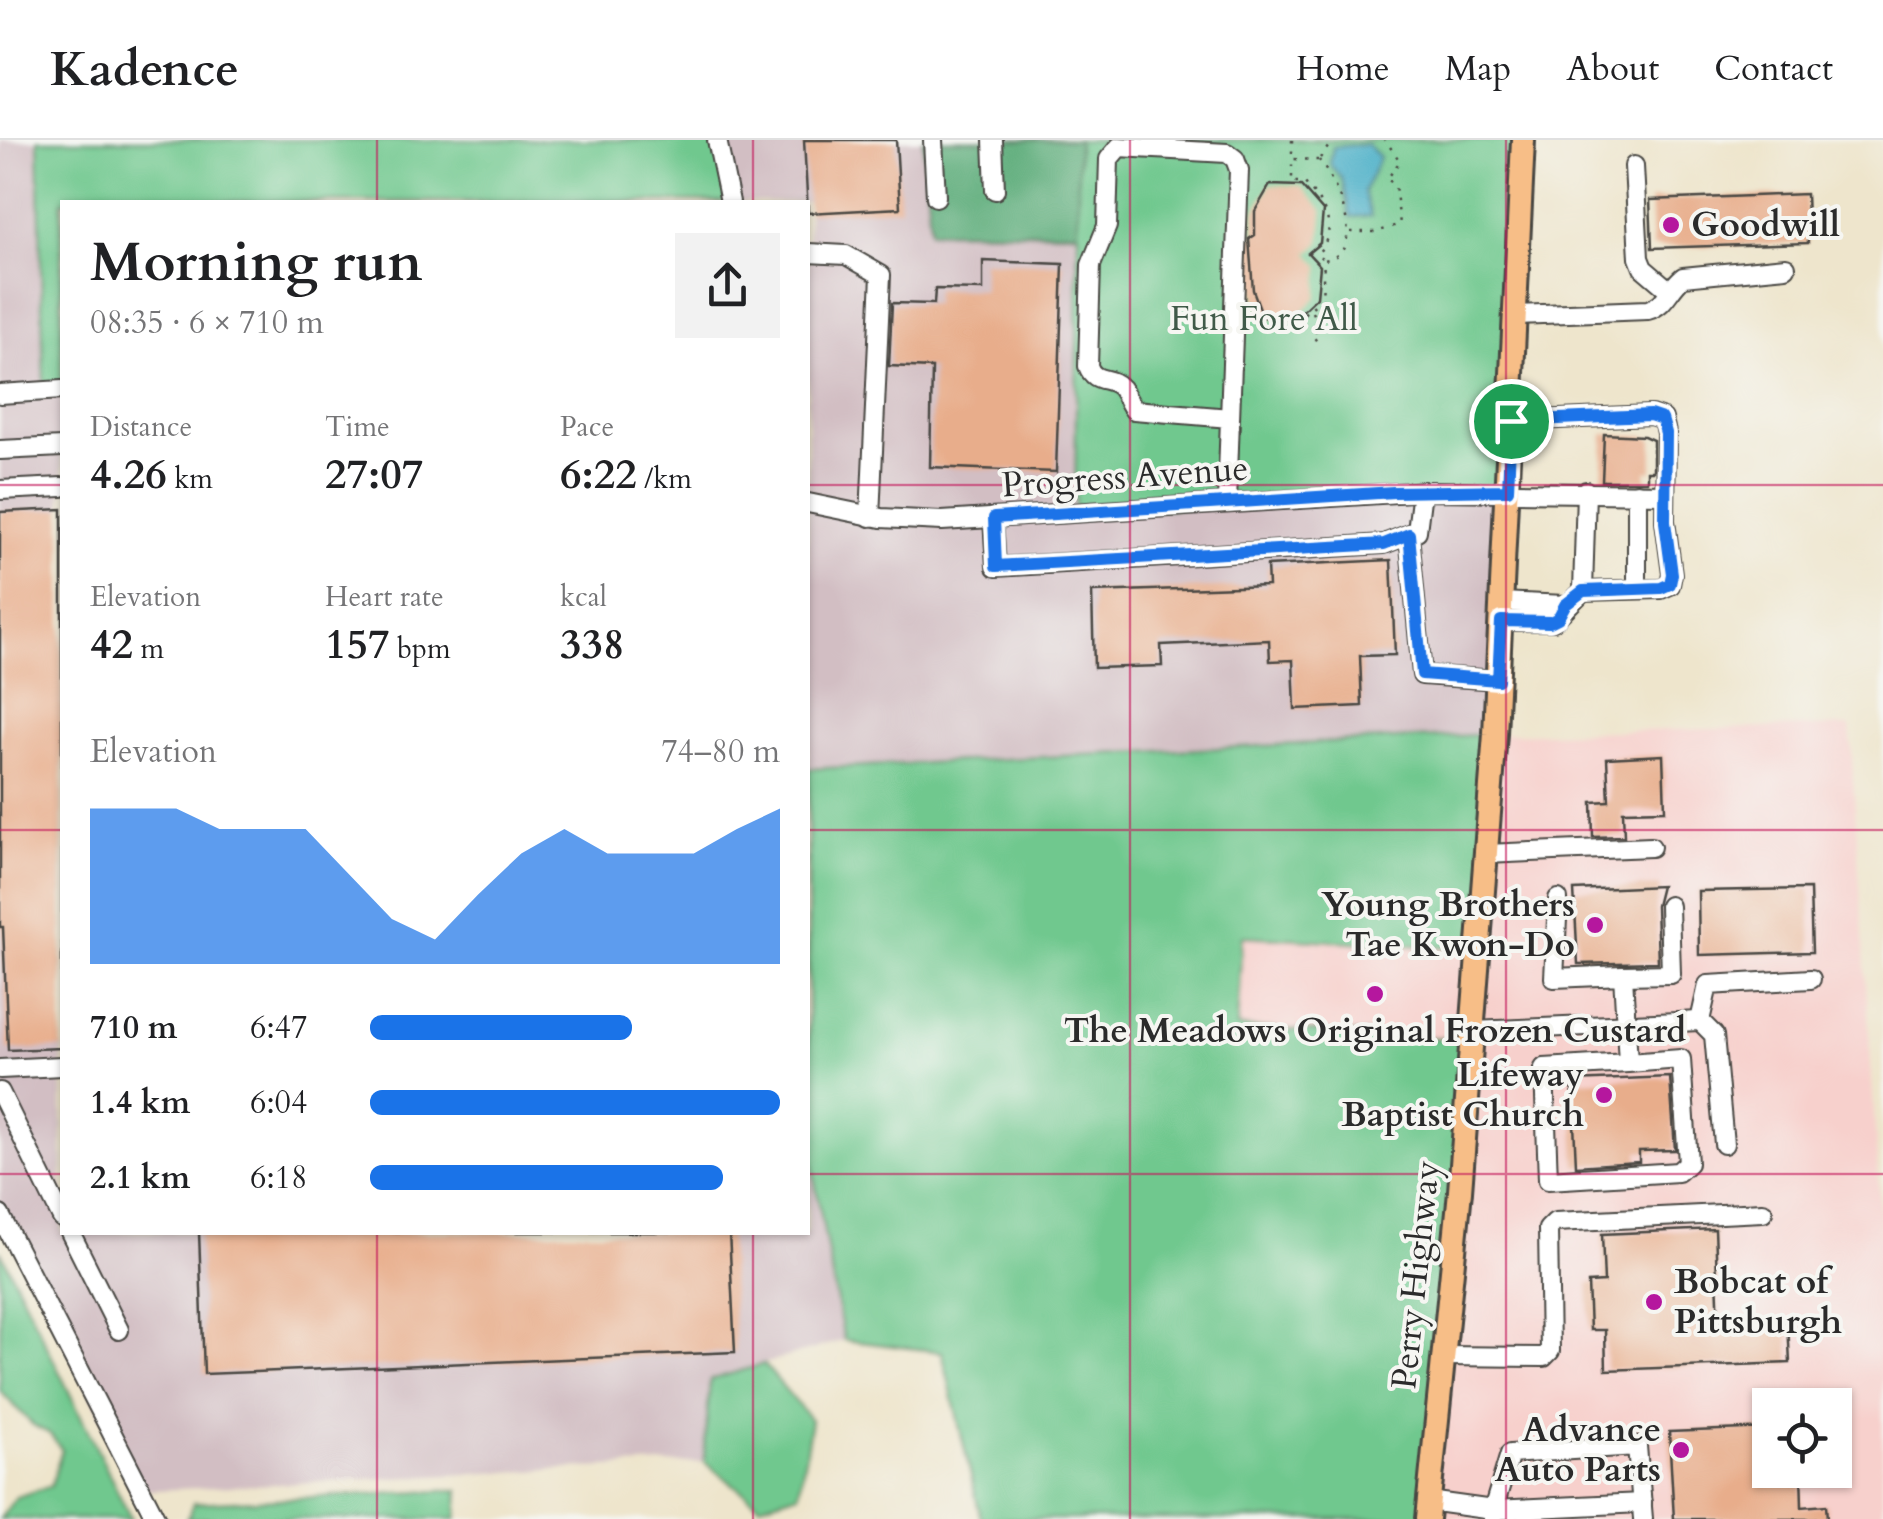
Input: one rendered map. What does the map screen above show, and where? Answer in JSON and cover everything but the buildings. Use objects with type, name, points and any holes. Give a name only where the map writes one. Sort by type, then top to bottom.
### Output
[{"type":"main road","name":"Perry Highway","points":[[1428,1510],[1486,854],[1508,490],[1523,140]]},
{"type":"street","points":[[718,140],[730,200]]},
{"type":"street","points":[[934,140],[936,197]]},
{"type":"street","points":[[993,140],[995,190]]},
{"type":"street","points":[[1228,502],[1239,170],[1228,153],[1119,147],[1108,159],[1107,226],[1092,265],[1088,366],[1091,374],[1123,390],[1134,410],[1230,418]]},
{"type":"street","points":[[1634,166],[1640,258],[1644,268],[1670,291]]},
{"type":"street","points":[[810,252],[846,255],[881,275],[870,516]]},
{"type":"street","points":[[1516,315],[1648,310],[1658,307],[1683,277],[1786,267]]},
{"type":"street","points":[[0,394],[60,390]]},
{"type":"street","points":[[1501,611],[1550,622],[1583,591],[1661,588],[1670,584],[1666,433],[1662,419],[1650,415],[1511,421]]},
{"type":"street","points":[[0,450],[60,447]]},
{"type":"street","points":[[0,490],[60,487]]},
{"type":"street","points":[[994,518],[996,566],[1384,544],[1417,532],[1422,491]]},
{"type":"street","name":"Progress Avenue","points":[[810,503],[870,516],[942,521],[1422,491],[1665,494]]},
{"type":"street","points":[[1583,591],[1586,491]]},
{"type":"street","points":[[1637,492],[1637,589]]},
{"type":"street","points":[[1409,534],[1422,674],[1498,680]]},
{"type":"street","points":[[1486,854],[1650,847]]},
{"type":"street","points":[[1558,899],[1554,978],[1672,974],[1670,906]]},
{"type":"street","points":[[1622,975],[1628,1063]]},
{"type":"street","points":[[1700,1021],[1708,986],[1811,980]]},
{"type":"street","points":[[1472,1030],[1700,1021],[1714,1035],[1724,1144]]},
{"type":"street","points":[[1681,1060],[1688,1164],[1678,1172],[1548,1180],[1544,1068],[1628,1063],[1681,1060]]},
{"type":"street","points":[[0,1069],[60,1066]]},
{"type":"street","points":[[0,1092],[60,1214]]},
{"type":"street","points":[[1443,1356],[1544,1357],[1550,1351],[1548,1229],[1554,1222],[1763,1212]]},
{"type":"street","points":[[0,1216],[156,1519]]},
{"type":"street","points":[[71,1235],[118,1330]]},
{"type":"street","points":[[1428,1510],[1493,1514],[1643,1511],[1637,1446],[1510,1454],[1493,1514]]},
{"type":"path","points":[[1292,140],[1292,182],[1304,182],[1328,210],[1329,233],[1318,254]]},
{"type":"path","points":[[1350,232],[1376,232],[1400,224],[1395,185],[1386,179],[1400,161],[1385,140]]},
{"type":"path","points":[[1319,160],[1332,142]]},
{"type":"path","points":[[1292,159],[1319,160]]},
{"type":"path","points":[[1319,160],[1333,180],[1350,232],[1346,248],[1334,258],[1324,260]]},
{"type":"path","points":[[1275,321],[1296,320],[1322,299],[1324,260],[1314,248]]},
{"type":"path","points":[[1311,310],[1319,328],[1312,335],[1318,344]]},
{"type":"shaded area","points":[[0,140],[38,140],[44,390],[60,390],[60,1235],[810,1235],[810,1155],[844,1340],[710,1380],[704,1462],[139,1491],[0,1215]]},
{"type":"shaded area","points":[[717,140],[923,140],[931,231],[1078,232],[1508,491],[1495,734],[810,769],[810,200],[730,200]]},
{"type":"shaded area","points":[[1850,726],[1883,1258],[1883,1519],[1427,1519],[1237,1027],[1242,935],[1479,948],[1495,734]]},
{"type":"green space","points":[[38,140],[717,140],[730,200],[60,200],[60,390],[44,391]]},
{"type":"green space","points":[[923,140],[1078,140],[1078,232],[930,231]]},
{"type":"green space","name":"Fun Fore All","points":[[932,140],[1523,140],[1508,491],[1075,513],[1078,233],[946,231]]},
{"type":"green space","points":[[1495,734],[1479,949],[1242,936],[1237,1027],[1472,1040],[1427,1519],[981,1519],[942,1352],[844,1340],[810,1155],[810,769]]},
{"type":"green space","points":[[0,1250],[131,1519],[0,1519],[16,1497],[51,1486],[62,1450],[50,1434],[33,1425],[0,1391]]},
{"type":"green space","points":[[764,1364],[811,1420],[799,1493],[760,1505],[704,1462],[710,1380]]},
{"type":"green space","points":[[459,1490],[457,1519],[187,1519],[194,1503]]},
{"type":"water","points":[[1367,144],[1380,157],[1364,191],[1371,216],[1350,217],[1342,179],[1330,165],[1333,147]]},
{"type":"place","name":"Goodwill","points":[[1671,225]]},
{"type":"place","name":"Young Brothers Tae Kwon-Do","points":[[1595,925]]},
{"type":"place","name":"The Meadows Original Frozen Custard","points":[[1375,994]]},
{"type":"place","name":"Lifeway Baptist Church","points":[[1604,1095]]},
{"type":"place","name":"Bobcat of Pittsburgh","points":[[1654,1302]]},
{"type":"place","name":"Advance Auto Parts","points":[[1681,1450]]},
{"type":"route","points":[[1650,415],[1662,419],[1666,433],[1665,522],[1672,574],[1670,584],[1661,588],[1583,591],[1550,622],[1501,621],[1498,680],[1422,674],[1409,534],[1384,544],[996,566],[994,518],[1394,492],[1508,490],[1511,421],[1650,415]]}]
